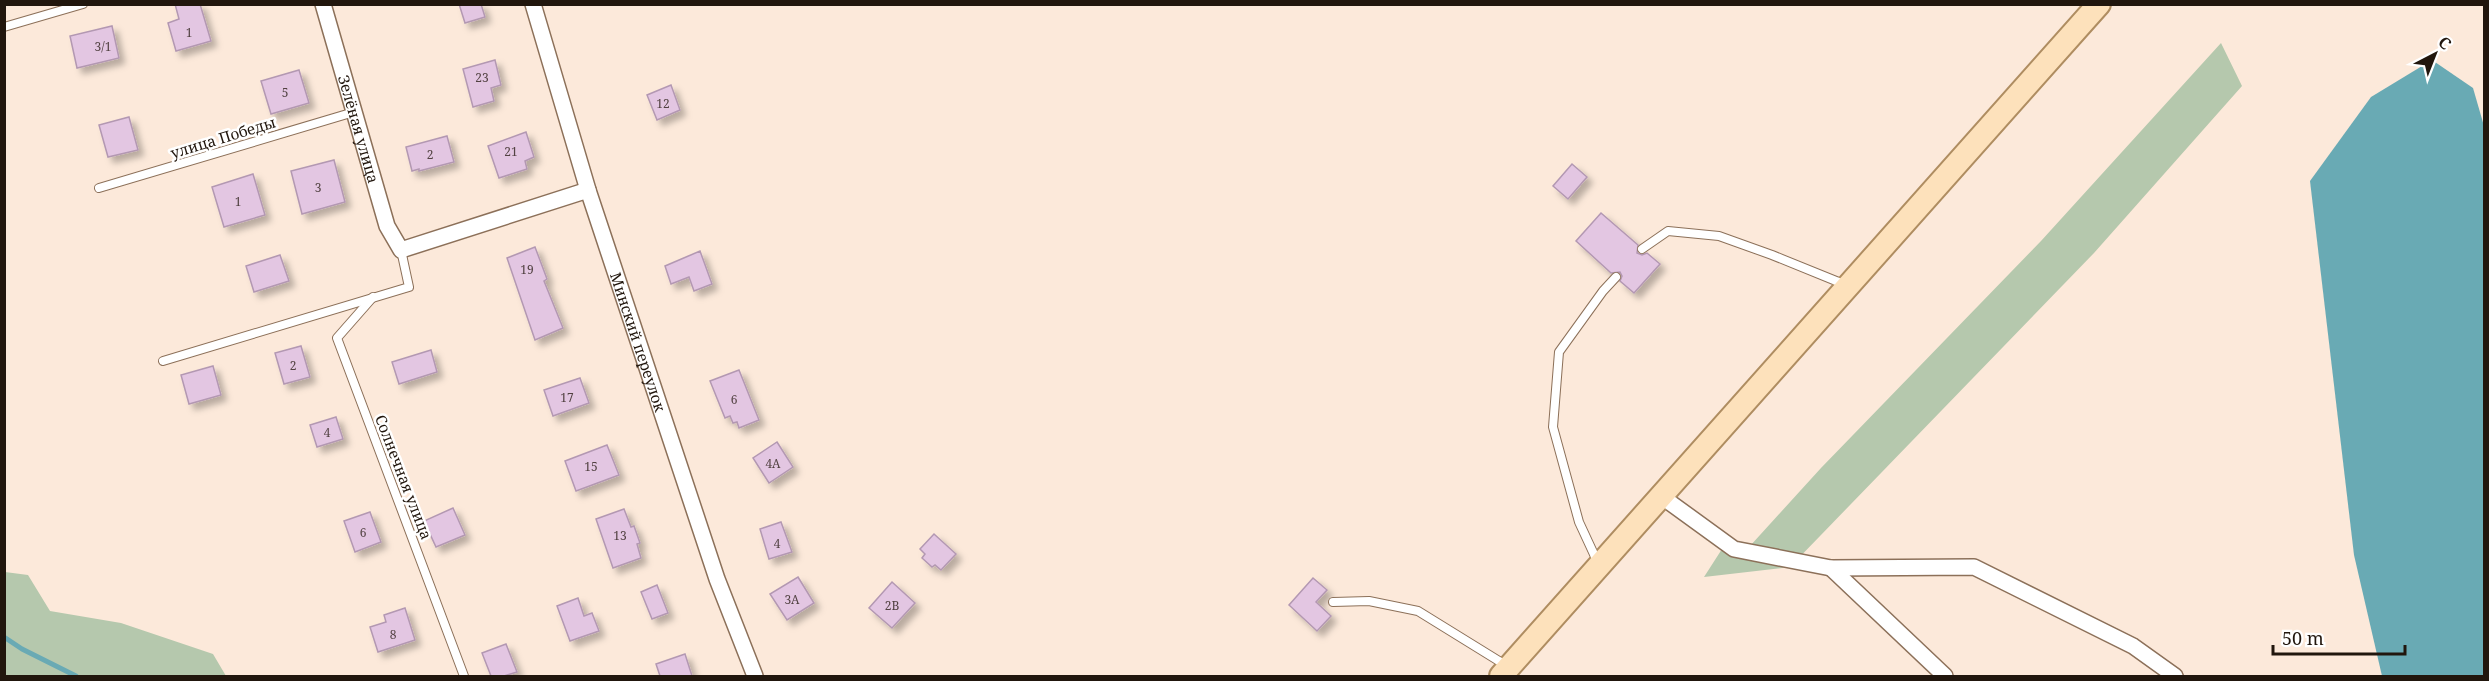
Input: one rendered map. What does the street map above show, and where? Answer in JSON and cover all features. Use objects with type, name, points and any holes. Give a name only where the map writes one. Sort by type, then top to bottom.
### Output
[{"type":"main road","points":[[1505,672],[1850,287],[2099,4]]},
{"type":"street","name":"Зелёная улица","points":[[323,4],[387,226],[401,250]]},
{"type":"street","name":"Минский переулок","points":[[533,4],[588,190],[717,579],[755,676]]},
{"type":"street","points":[[401,250],[588,190]]},
{"type":"street","points":[[1661,496],[1734,549],[1831,568],[1974,567],[2133,646],[2175,676]]},
{"type":"street","points":[[1831,568],[1945,676]]},
{"type":"lane","points":[[4,27],[83,4]]},
{"type":"lane","name":"улица Победы","points":[[99,188],[354,112]]},
{"type":"lane","points":[[1642,249],[1668,231],[1719,236],[1850,287]]},
{"type":"lane","points":[[163,361],[409,286],[401,250]]},
{"type":"lane","points":[[1599,565],[1579,522],[1552,427],[1559,352],[1603,291],[1616,277]]},
{"type":"lane","name":"Солнечная улица","points":[[373,297],[337,338],[464,676]]},
{"type":"lane","points":[[1333,602],[1369,601],[1418,611],[1505,672]]},
{"type":"green space","points":[[2221,43],[2242,86],[2094,253],[1790,567],[1704,577],[1722,549],[1740,557],[1821,468],[2041,241]]},
{"type":"green space","points":[[5,572],[28,575],[50,611],[121,623],[213,654],[226,676],[5,676]]},
{"type":"water","points":[[2432,60],[2473,88],[2484,126],[2484,676],[2382,676],[2354,555],[2310,181],[2371,97]]},
{"type":"building","points":[[175,4],[200,4],[211,41],[176,51],[168,23],[179,19]]},
{"type":"building","points":[[459,4],[481,4],[485,17],[465,23]]},
{"type":"building","points":[[112,26],[119,58],[77,68],[70,36]]},
{"type":"building","points":[[495,60],[501,85],[491,88],[494,101],[473,107],[463,69]]},
{"type":"building","points":[[299,70],[309,103],[271,114],[261,81]]},
{"type":"building","points":[[671,85],[680,110],[657,120],[647,95]]},
{"type":"building","points":[[129,117],[138,150],[108,157],[99,125]]},
{"type":"building","points":[[526,132],[534,157],[525,161],[527,169],[499,178],[488,146]]},
{"type":"building","points":[[447,136],[454,162],[412,171],[406,147]]},
{"type":"building","points":[[334,160],[345,202],[302,214],[291,171]]},
{"type":"building","points":[[1572,164],[1587,177],[1568,199],[1553,186]]},
{"type":"building","points":[[253,174],[265,215],[224,227],[212,187]]},
{"type":"building","points":[[1601,213],[1638,245],[1637,253],[1642,255],[1647,253],[1660,264],[1634,293],[1620,281],[1622,276],[1620,272],[1611,273],[1576,241]]},
{"type":"building","points":[[535,247],[547,279],[544,281],[563,328],[535,340],[507,258]]},
{"type":"building","points":[[700,251],[712,284],[694,291],[689,277],[671,284],[665,266]]},
{"type":"building","points":[[280,255],[289,281],[254,292],[246,266]]},
{"type":"building","points":[[301,346],[310,377],[284,384],[275,353]]},
{"type":"building","points":[[431,350],[437,372],[399,384],[392,362]]},
{"type":"building","points":[[213,366],[221,395],[189,404],[181,375]]},
{"type":"building","points":[[739,370],[759,420],[739,428],[737,422],[733,423],[730,416],[725,418],[710,381]]},
{"type":"building","points":[[580,378],[589,403],[553,416],[544,390]]},
{"type":"building","points":[[336,417],[343,439],[317,447],[310,425]]},
{"type":"building","points":[[777,442],[793,467],[769,483],[753,458]]},
{"type":"building","points":[[607,445],[619,475],[576,491],[565,461]]},
{"type":"building","points":[[453,508],[465,535],[436,547],[424,521]]},
{"type":"building","points":[[624,509],[631,527],[634,526],[640,543],[637,544],[641,558],[613,568],[596,519]]},
{"type":"building","points":[[370,512],[381,542],[355,552],[344,521]]},
{"type":"building","points":[[781,522],[792,552],[769,559],[760,529]]},
{"type":"building","points":[[934,534],[956,554],[941,570],[935,565],[932,567],[922,558],[925,554],[920,549]]},
{"type":"building","points":[[798,577],[814,603],[787,620],[770,594]]},
{"type":"building","points":[[1313,578],[1327,590],[1316,602],[1331,616],[1317,631],[1289,605]]},
{"type":"building","points":[[892,582],[915,603],[892,628],[869,608]]},
{"type":"building","points":[[657,585],[668,613],[652,619],[641,592]]},
{"type":"building","points":[[578,598],[584,616],[592,613],[599,631],[570,641],[557,606]]},
{"type":"building","points":[[405,608],[415,640],[378,652],[370,627],[386,622],[384,615]]},
{"type":"building","points":[[506,644],[517,672],[504,676],[491,676],[482,653]]},
{"type":"building","points":[[685,654],[692,676],[660,676],[656,664]]},
{"type":"waterway","points":[[4,637],[22,649],[76,676]]}]
